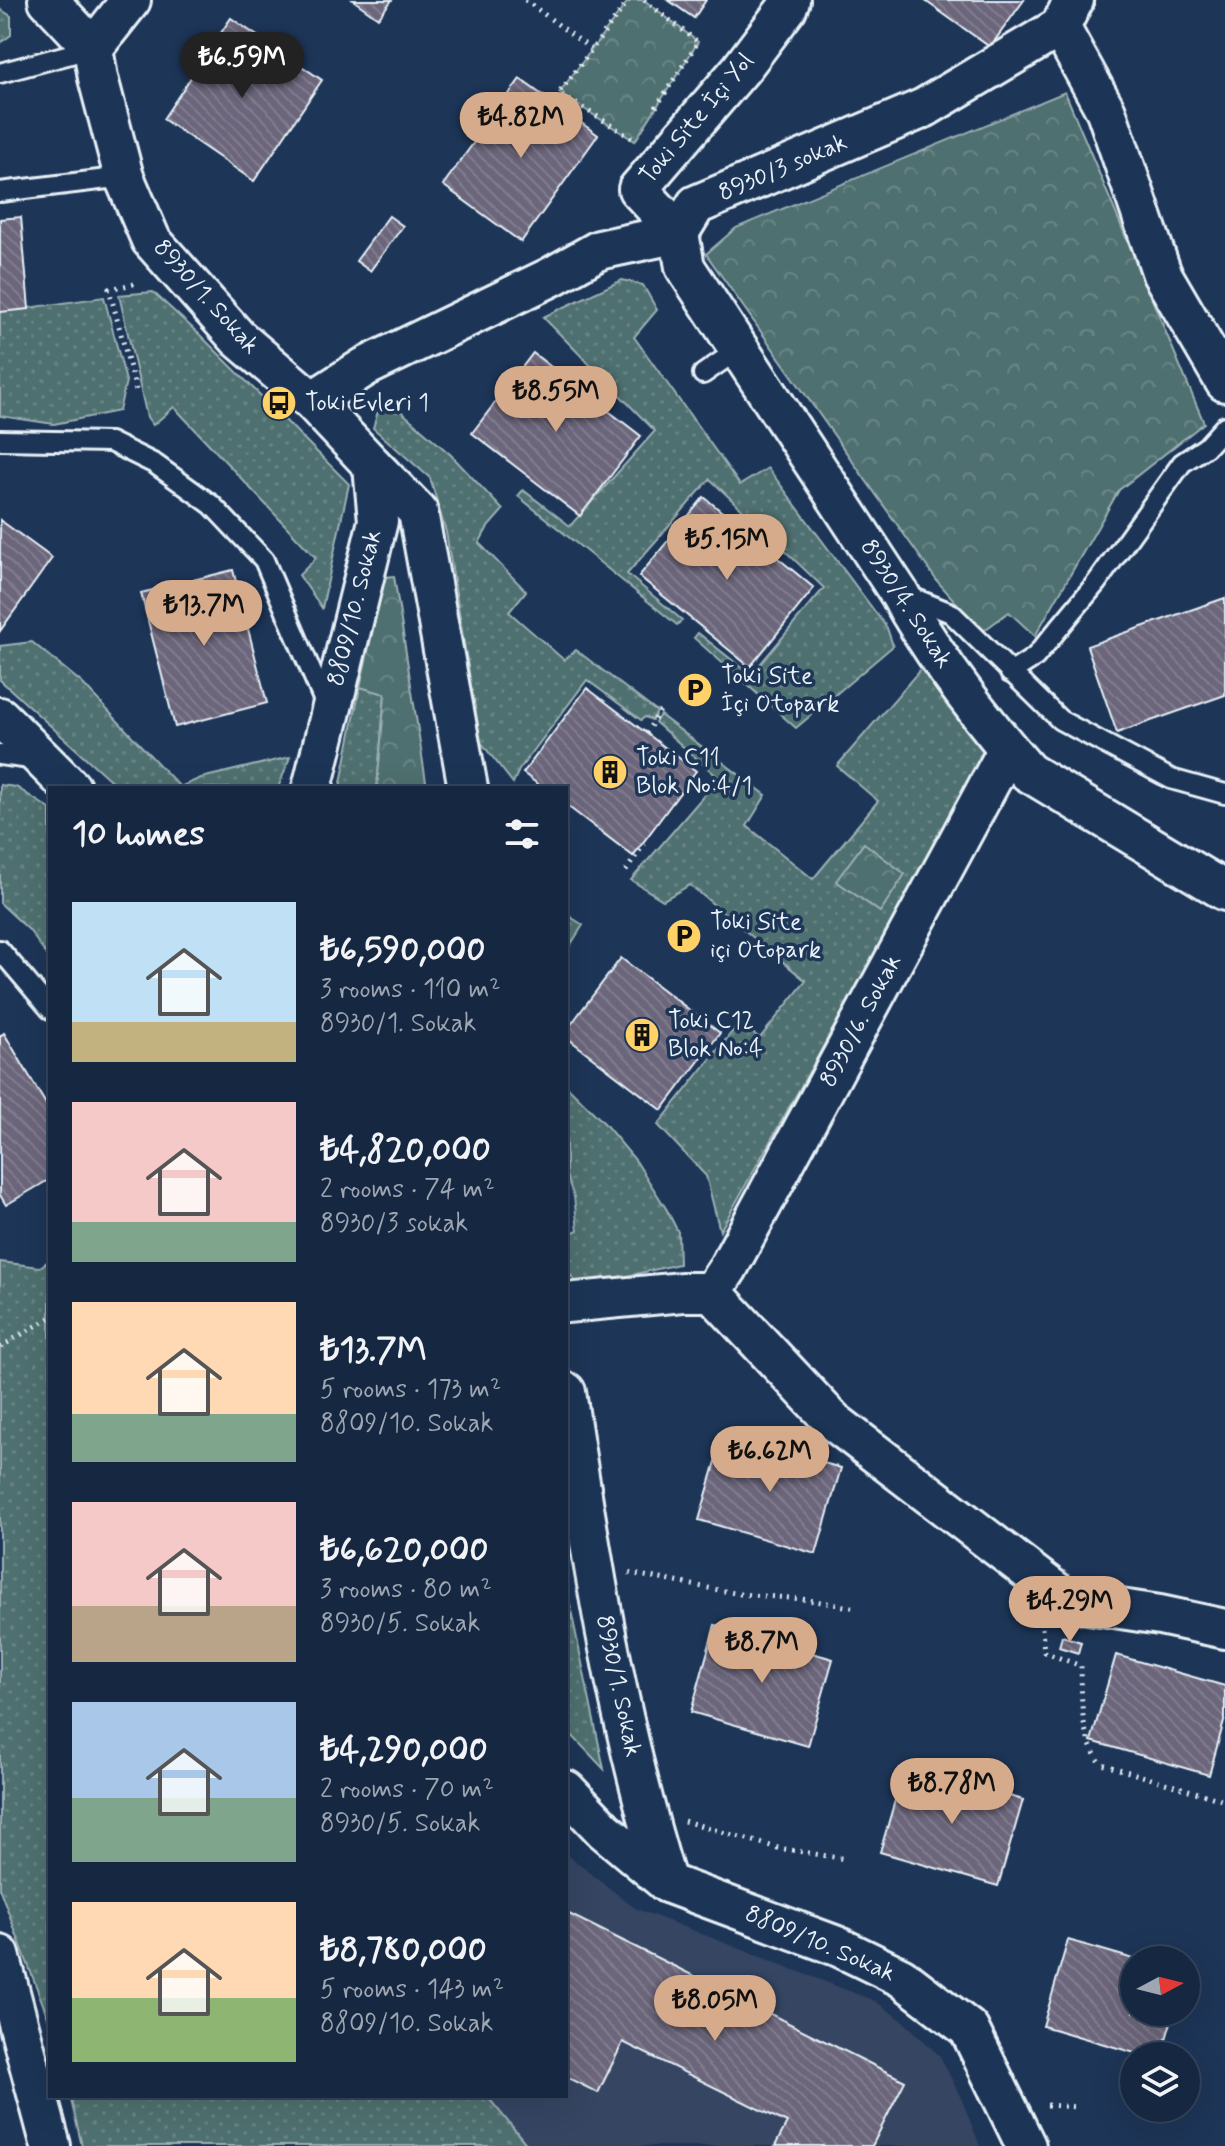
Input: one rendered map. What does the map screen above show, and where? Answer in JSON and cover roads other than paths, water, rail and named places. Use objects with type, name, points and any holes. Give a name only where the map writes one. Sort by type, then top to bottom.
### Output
[{"type":"street","points":[[48,0],[93,48],[131,0]]},
{"type":"street","name":"Toki Site İçi Yol","points":[[679,233],[638,189],[741,69],[790,0]]},
{"type":"street","points":[[1067,13],[1106,111],[1162,274],[1225,382]]},
{"type":"street","name":"8930/3 sokak","points":[[679,233],[696,205],[924,108],[1067,13]]},
{"type":"street","name":"8930/1. Sokak","points":[[93,48],[124,177],[151,240],[238,338],[312,401]]},
{"type":"street","points":[[473,783],[418,512],[312,401],[365,367],[551,277],[599,250],[679,233]]},
{"type":"street","name":"8930/4. Sokak","points":[[679,233],[685,267],[899,593],[922,635],[1008,749],[1028,772],[1225,891]]},
{"type":"street","name":"8809/10. Sokak","points":[[312,786],[378,521],[373,466]]},
{"type":"street","points":[[0,717],[69,786]]},
{"type":"street","name":"8930/6. Sokak","points":[[712,1292],[736,1254],[1008,749]]},
{"type":"street","points":[[568,1303],[712,1292],[833,1421],[1068,1601],[1225,1629]]},
{"type":"street","name":"8930/1. Sokak","points":[[568,1405],[593,1567],[643,1802],[667,1883]]},
{"type":"street","name":"8809/10. Sokak","points":[[568,1792],[604,1830],[667,1883],[837,1946],[901,1977],[969,2029],[1026,2146]]},
{"type":"street","points":[[0,1955],[51,2146]]},
{"type":"lane","points":[[0,73],[93,48]]},
{"type":"lane","points":[[0,192],[124,177]]},
{"type":"lane","points":[[703,374],[739,349]]},
{"type":"lane","points":[[1010,673],[1035,657],[1097,582],[1182,463],[1206,447],[1225,426]]},
{"type":"lane","points":[[0,440],[110,442],[155,464],[212,505],[264,560],[329,713]]},
{"type":"lane","points":[[899,593],[951,613],[1060,720],[1171,779],[1225,794]]},
{"type":"lane","points":[[0,755],[44,761]]},
{"type":"lane","points":[[0,950],[48,1007]]},
{"type":"place","name":"Toki Evleri 1","points":[[279,403]]},
{"type":"place","name":"Toki Site İçi Otopark","points":[[695,690]]},
{"type":"place","name":"Toki C11 Blok No:4/1","points":[[610,772]]},
{"type":"place","name":"Toki Site içi Otopark","points":[[684,936]]},
{"type":"place","name":"Toki C12 Blok No:4","points":[[642,1035]]}]
